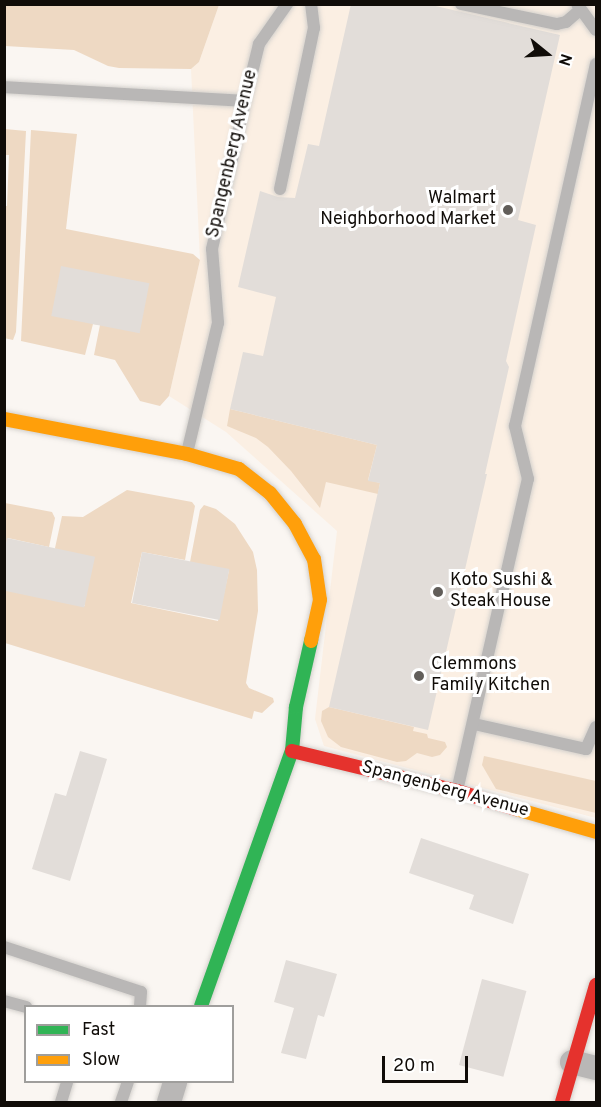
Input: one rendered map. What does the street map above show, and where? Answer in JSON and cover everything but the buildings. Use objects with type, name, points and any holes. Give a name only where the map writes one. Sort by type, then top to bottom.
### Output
[{"type":"street","points":[[4,419],[187,454],[239,470],[270,493],[295,524],[314,559],[320,600],[296,707],[292,751],[201,1005]]},
{"type":"street","name":"Spangenberg Avenue","points":[[292,751],[458,791],[597,832]]},
{"type":"street","points":[[562,1102],[572,1062],[594,1004],[597,985]]},
{"type":"street","points":[[572,1062],[597,1068]]},
{"type":"street","points":[[169,1102],[175,1083]]},
{"type":"lane","name":"Spangenberg Avenue","points":[[187,454],[219,323],[212,249],[244,101],[259,44],[287,4]]},
{"type":"lane","points":[[280,189],[314,28],[311,4]]},
{"type":"lane","points":[[460,4],[557,24],[566,22],[579,7],[597,30]]},
{"type":"lane","points":[[458,791],[528,479],[515,426],[597,64]]},
{"type":"lane","points":[[4,87],[244,101]]},
{"type":"lane","points":[[474,724],[586,749],[597,727]]},
{"type":"lane","points":[[4,947],[141,992],[141,1005]]},
{"type":"lane","points":[[4,1001],[24,1006]]},
{"type":"lane","points":[[61,1102],[67,1083]]},
{"type":"lane","points":[[121,1102],[128,1083]]},
{"type":"shaded area","points":[[4,5],[219,5],[199,62],[191,69],[119,68],[108,66],[74,50],[5,46]]},
{"type":"shaded area","points":[[219,5],[596,5],[596,818],[324,746],[315,719],[337,531],[226,432],[169,396],[200,260],[191,69],[199,62]]},
{"type":"shaded area","points":[[5,129],[26,131],[16,332],[13,340],[4,338],[4,206],[7,206],[9,155],[5,155]]},
{"type":"shaded area","points":[[31,130],[77,134],[66,229],[193,254],[200,260],[169,396],[160,406],[140,401],[115,360],[94,355],[100,325],[93,324],[85,355],[21,341]]},
{"type":"shaded area","points":[[230,409],[377,445],[368,480],[380,483],[378,494],[326,482],[320,508],[291,471],[268,447],[256,438],[227,426]]},
{"type":"shaded area","points":[[127,490],[192,502],[195,506],[185,560],[142,552],[131,603],[218,621],[229,570],[190,562],[200,510],[204,505],[216,509],[235,524],[253,552],[257,570],[258,611],[246,683],[249,688],[273,698],[274,702],[262,713],[254,711],[252,719],[5,643],[5,590],[85,606],[55,548],[62,516],[83,517]]},
{"type":"shaded area","points":[[5,503],[52,512],[55,518],[49,547],[8,538],[5,551]]},
{"type":"shaded area","points":[[329,707],[414,727],[413,731],[445,742],[447,747],[440,755],[432,757],[417,753],[406,761],[397,762],[341,747],[328,737],[321,721],[322,711]]},
{"type":"shaded area","points":[[484,756],[596,781],[596,813],[496,789],[482,765]]},
{"type":"traffic: fast","points":[[201,1005],[292,751],[296,707],[311,641]]},
{"type":"traffic: slow","points":[[4,419],[187,454],[239,469],[270,493],[295,524],[314,559],[320,600],[311,641]]},
{"type":"traffic: slow","points":[[516,809],[596,832]]},
{"type":"traffic: jam","points":[[292,751],[457,791],[516,809]]},
{"type":"traffic: jam","points":[[562,1102],[596,985]]},
{"type":"place","name":"Walmart Neighborhood Market","points":[[508,210]]},
{"type":"place","name":"Koto Sushi & Steak House","points":[[438,592]]},
{"type":"place","name":"Clemmons Family Kitchen","points":[[419,676]]}]
